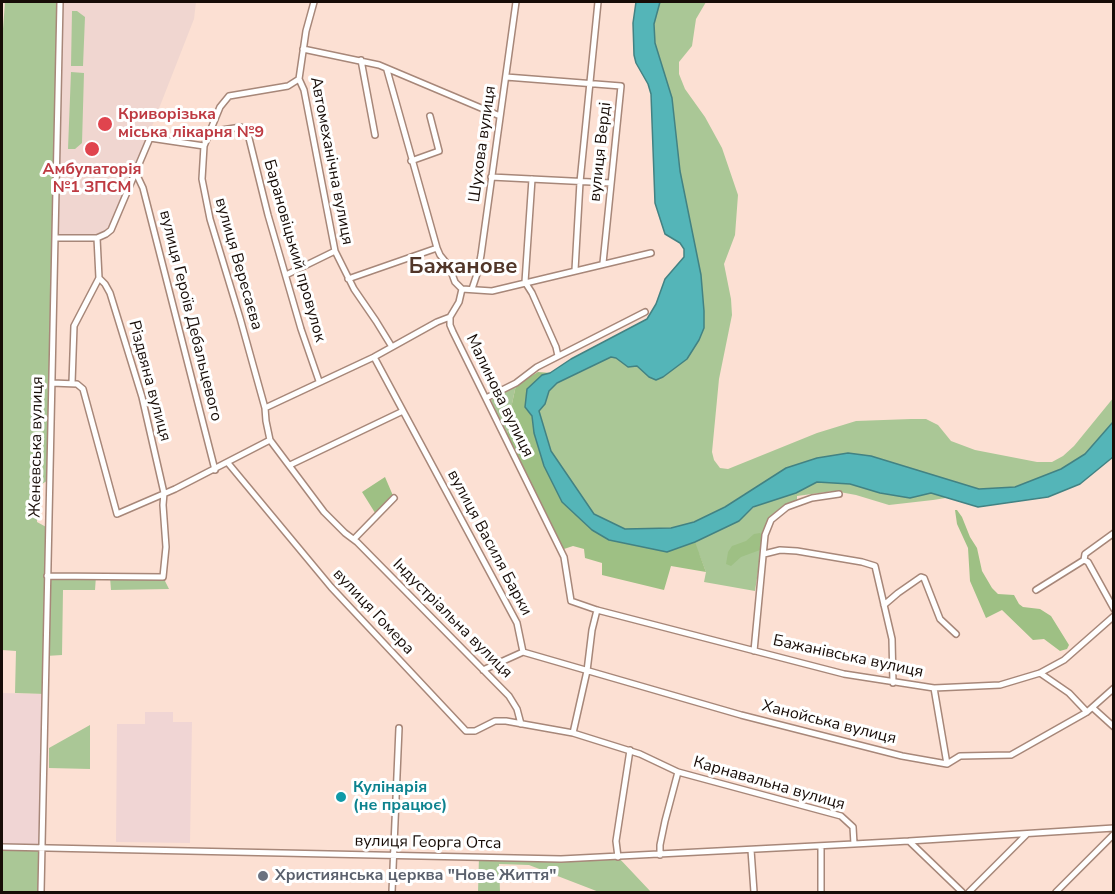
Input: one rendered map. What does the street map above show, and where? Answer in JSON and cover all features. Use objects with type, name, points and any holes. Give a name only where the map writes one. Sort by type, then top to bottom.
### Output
[{"type":"street","name":"Женевська вулиця","points":[[41,892],[60,2]]},
{"type":"street","name":"Автомеханічна вулиця","points":[[314,2],[306,31],[299,79],[304,90],[335,251],[348,279],[392,347]]},
{"type":"street","name":"Шухова вулиця","points":[[472,289],[478,271],[516,2]]},
{"type":"street","points":[[575,270],[580,182],[598,2]]},
{"type":"street","points":[[303,49],[361,60],[500,116]]},
{"type":"street","points":[[361,60],[375,135]]},
{"type":"street","points":[[387,70],[437,248],[449,266],[455,282],[462,289],[492,291],[651,253]]},
{"type":"street","name":"вулиця Верді","points":[[507,77],[618,85],[622,89],[603,263]]},
{"type":"street","name":"вулиця Вересаєва","points":[[265,408],[222,263],[204,190],[204,146],[220,107],[229,96],[288,86],[299,79]]},
{"type":"street","points":[[411,161],[439,151],[430,116]]},
{"type":"street","name":"Барановіцький провулок","points":[[209,132],[241,127],[247,130],[286,275],[319,381]]},
{"type":"street","points":[[55,238],[97,238],[111,230],[150,138],[204,146]]},
{"type":"street","name":"вулиця Героїв Дебальцевого","points":[[135,171],[140,179],[149,210],[215,470]]},
{"type":"street","points":[[491,177],[611,183]]},
{"type":"street","points":[[532,179],[525,282],[532,293],[558,356]]},
{"type":"street","name":"Різдвяна вулиця","points":[[47,576],[163,577],[166,547],[164,494],[139,387],[110,293],[99,278],[97,238]]},
{"type":"street","points":[[348,279],[437,248]]},
{"type":"street","points":[[286,275],[335,251]]},
{"type":"street","points":[[72,383],[74,326],[99,278]]},
{"type":"street","points":[[265,408],[374,357],[437,321],[450,317],[459,302],[462,289]]},
{"type":"street","points":[[486,398],[516,383],[537,367],[645,312]]},
{"type":"street","name":"Малинова вулиця","points":[[450,317],[450,325],[564,557],[569,598],[574,603],[597,610]]},
{"type":"street","name":"вулиця Василя Барки","points":[[374,357],[517,623],[523,652]]},
{"type":"street","points":[[52,383],[72,383],[81,385],[83,389],[117,514],[215,470],[270,440]]},
{"type":"street","name":"Індустріальна вулиця","points":[[265,408],[270,440],[324,512],[354,539],[513,701],[521,724]]},
{"type":"street","points":[[290,465],[403,411]]},
{"type":"street","name":"вулиця Гомера","points":[[228,463],[331,587],[440,702],[462,729],[475,732],[495,721],[573,733]]},
{"type":"street","points":[[754,651],[767,528],[771,520],[779,511],[812,498],[839,494]]},
{"type":"street","points":[[354,539],[394,498]]},
{"type":"street","points":[[1036,590],[1084,560],[1085,554],[1113,533]]},
{"type":"street","points":[[764,554],[780,550],[797,551],[873,564],[876,568],[892,639],[893,683]]},
{"type":"street","points":[[1084,560],[1093,571],[1113,609]]},
{"type":"street","points":[[884,605],[898,592],[921,577],[924,578],[939,619],[956,634]]},
{"type":"street","points":[[573,733],[587,671],[597,610]]},
{"type":"street","name":"Бажанівська вулиця","points":[[597,610],[844,674],[934,688],[1000,685],[1040,673],[1064,660],[1113,616]]},
{"type":"street","points":[[483,670],[523,652]]},
{"type":"street","name":"Ханойська вулиця","points":[[523,652],[793,728],[902,756],[946,764],[960,756],[1011,755],[1090,710],[1113,688]]},
{"type":"street","points":[[1040,673],[1113,727]]},
{"type":"street","points":[[934,688],[946,764]]},
{"type":"street","points":[[392,892],[399,728]]},
{"type":"street","name":"Карнавальна вулиця","points":[[573,733],[630,750],[678,772],[841,816],[853,827],[854,844]]},
{"type":"street","points":[[618,857],[616,841],[630,750]]},
{"type":"street","points":[[660,855],[660,845],[678,772]]},
{"type":"street","points":[[854,844],[1113,828]]},
{"type":"street","points":[[969,892],[1027,834]]},
{"type":"street","points":[[1056,892],[1113,834]]},
{"type":"street","points":[[909,841],[962,892]]},
{"type":"street","name":"вулиця Георга Отса","points":[[2,847],[561,859],[854,844]]},
{"type":"street","points":[[820,846],[821,892]]},
{"type":"street","points":[[751,850],[754,892]]},
{"type":"shaded area","name":"Криворізька міська лікарня №9","points":[[60,2],[196,2],[194,19],[131,180],[109,226],[97,238],[55,238]]},
{"type":"shaded area","points":[[2,693],[45,694],[42,848],[2,847]]},
{"type":"shaded area","points":[[145,712],[173,712],[173,722],[192,722],[190,843],[116,842],[117,724],[145,724]]},
{"type":"green space","points":[[5,2],[60,2],[50,479],[37,487],[37,522],[48,528],[47,576],[96,576],[95,590],[63,590],[62,655],[46,656],[45,694],[15,693],[16,651],[2,650],[2,42]]},
{"type":"green space","points":[[660,2],[706,2],[696,19],[692,46],[679,62],[679,74],[685,89],[705,117],[722,148],[738,195],[735,235],[724,264],[732,315],[719,379],[712,452],[720,468],[728,469],[817,433],[856,421],[911,419],[926,419],[938,425],[951,441],[975,450],[1037,462],[1052,462],[1074,446],[1114,397],[1113,422],[1085,454],[1061,469],[1015,487],[973,488],[965,495],[933,500],[889,505],[834,491],[797,496],[797,501],[774,513],[765,526],[755,591],[704,582],[706,572],[699,554],[615,561],[579,494],[551,451],[539,411],[545,404],[549,391],[557,383],[595,363],[632,349],[696,254],[680,171],[672,98],[655,43],[654,24]],"holes":[[[746,493],[754,507],[739,521],[724,527],[725,507]]]},
{"type":"green space","points":[[72,11],[77,11],[85,17],[83,66],[71,66]]},
{"type":"green space","points":[[71,72],[84,73],[82,143],[75,149],[68,149]]},
{"type":"green space","points":[[538,372],[551,373],[542,375],[525,407],[532,416],[534,433],[544,466],[562,502],[592,530],[678,549],[695,542],[706,572],[671,566],[664,590],[602,575],[602,563],[585,558],[584,549],[573,546],[561,550],[506,435],[512,423],[510,413],[516,385]]},
{"type":"green space","points":[[516,385],[510,413],[512,423],[506,435],[491,400]]},
{"type":"green space","points":[[385,477],[394,498],[377,516],[362,492]]},
{"type":"green space","points":[[955,510],[962,517],[977,548],[982,571],[992,588],[998,594],[1014,595],[1023,607],[1040,609],[1051,616],[1069,645],[1067,649],[1060,651],[1044,639],[1033,640],[1002,610],[986,618],[970,581],[968,548],[957,524]]},
{"type":"green space","points":[[760,533],[762,535],[760,550],[741,557],[731,566],[726,564],[728,552],[732,546]]},
{"type":"green space","points":[[110,577],[163,577],[169,589],[111,590]]},
{"type":"green space","points":[[90,725],[90,769],[49,768],[49,748]]},
{"type":"green space","points":[[2,847],[42,848],[41,892],[2,892]]},
{"type":"green space","points":[[479,857],[618,857],[651,892],[599,892],[529,865],[499,864],[500,892],[478,892]]},
{"type":"water","points":[[636,2],[660,2],[654,24],[655,43],[672,98],[680,171],[701,275],[704,328],[687,359],[656,380],[637,366],[628,367],[611,357],[557,383],[549,391],[545,404],[539,411],[551,451],[594,514],[625,529],[671,528],[694,522],[725,507],[786,468],[817,458],[848,453],[871,456],[979,489],[1015,487],[1061,469],[1085,454],[1113,422],[1113,457],[1080,484],[1048,497],[978,507],[931,493],[910,498],[880,493],[850,484],[817,482],[796,493],[753,507],[739,521],[695,542],[667,552],[609,540],[592,530],[562,502],[544,466],[534,433],[532,416],[525,407],[527,389],[542,375],[550,373],[571,359],[647,319],[656,304],[665,279],[684,257],[684,249],[680,243],[665,234],[655,203],[651,94],[634,55],[633,23]]},
{"type":"place","name":"Криворізька міська лікарня №9","points":[[105,124]]},
{"type":"place","name":"Амбулаторія №1 ЗПСМ","points":[[92,149]]},
{"type":"place","name":"Кулінарія (не працює)","points":[[341,797]]},
{"type":"place","name":"Християнська церква \"Нове Життя\"","points":[[263,876]]},
{"type":"district","name":"Бажанове","points":[[463,268]]}]
